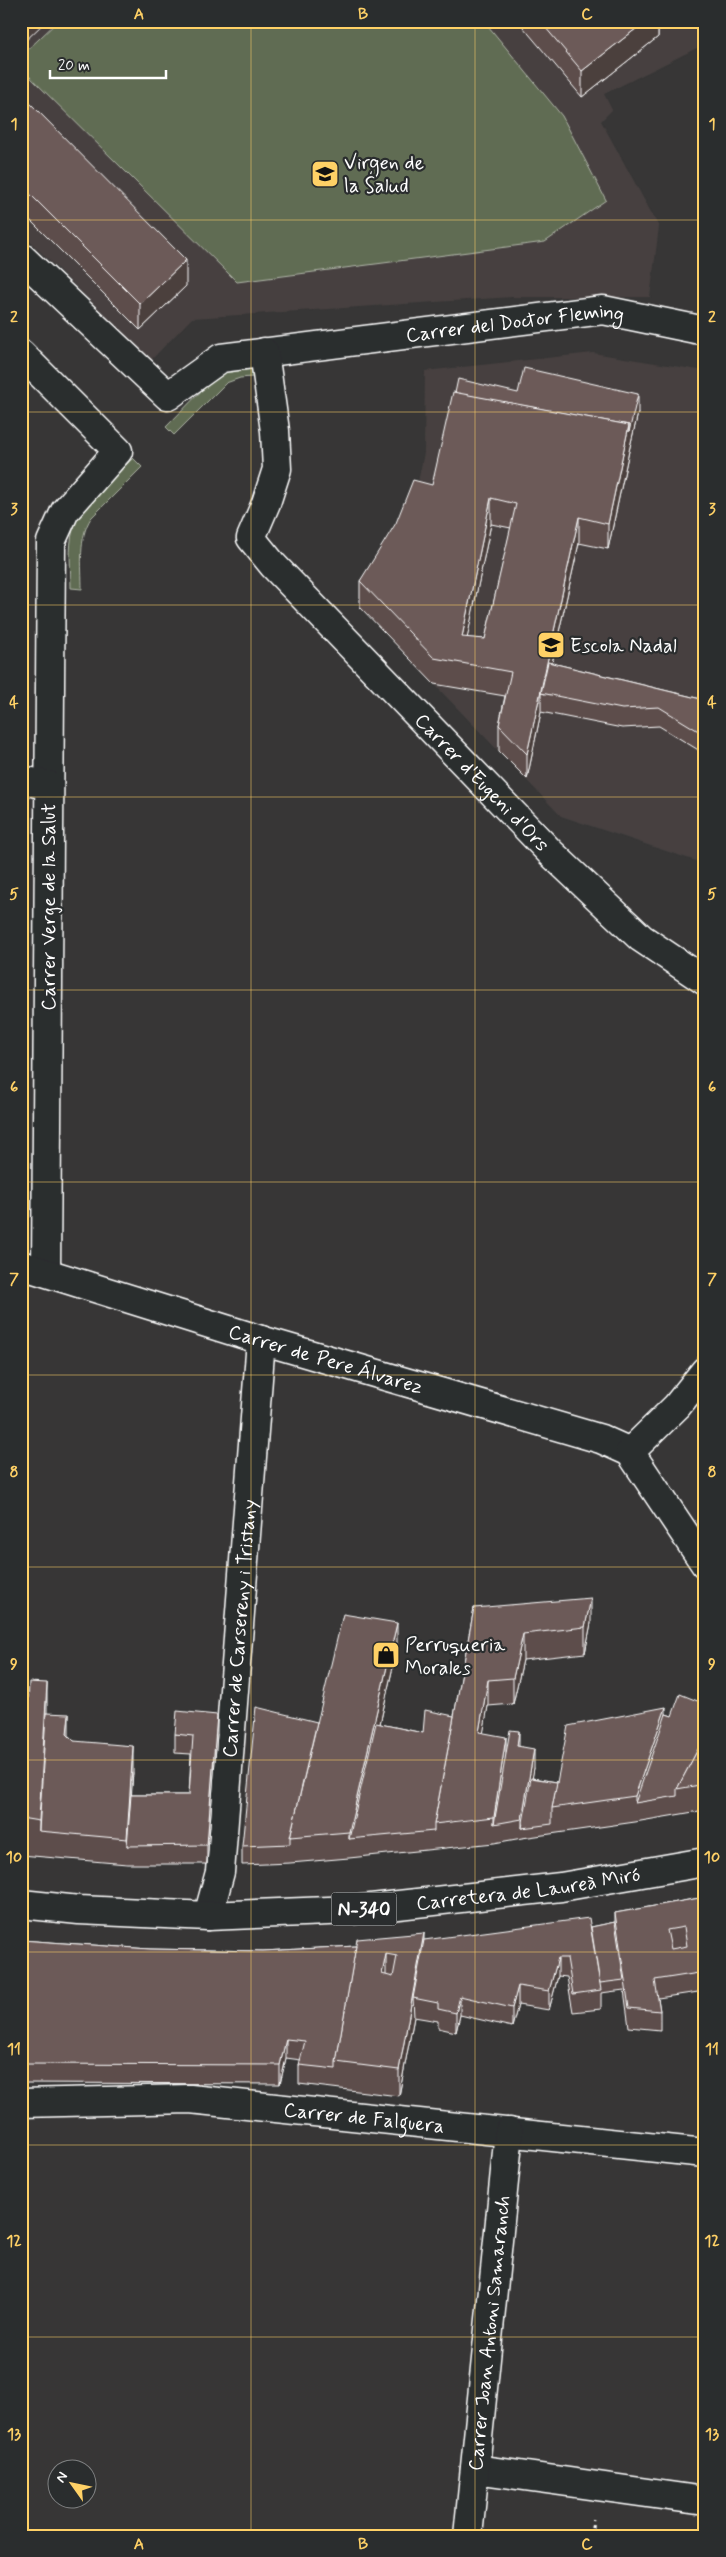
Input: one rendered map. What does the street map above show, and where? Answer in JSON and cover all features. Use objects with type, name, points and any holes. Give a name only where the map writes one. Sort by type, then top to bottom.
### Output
[{"type":"street","name":"Carrer del Doctor Fleming","points":[[21,257],[168,396],[221,358],[603,310],[705,331]]},
{"type":"street","name":"Carrer d'Eugeni d'Ors","points":[[264,352],[275,431],[277,469],[266,503],[251,538],[274,565],[551,854],[640,938],[705,982]]},
{"type":"street","name":"Carrer Verge de la Salut","points":[[21,354],[118,450],[66,511],[51,542],[48,785],[34,1268]]},
{"type":"street","points":[[21,780],[48,785]]},
{"type":"street","name":"Carrer de Pere Álvarez","points":[[34,1268],[261,1340],[601,1439],[630,1452]]},
{"type":"street","name":"Carrer de Carsereny i Tristany","points":[[208,1916],[220,1872],[261,1340]]},
{"type":"street","points":[[705,1371],[677,1406],[630,1452],[705,1564]]},
{"type":"street","name":"Carretera de Laureà Miró","points":[[21,1904],[79,1910],[208,1916],[373,1908],[561,1887],[705,1862]]},
{"type":"street","name":"Carrer de Falguera","points":[[21,2103],[190,2099],[705,2153]]},
{"type":"street","name":"Carrer Joan Antoni Samaranch","points":[[468,2536],[509,2132]]},
{"type":"street","points":[[475,2469],[705,2500]]},
{"type":"shaded area","name":"Virgen de la Salud","points":[[21,21],[705,21],[705,44],[604,94],[612,110],[601,121],[659,227],[650,297],[512,297],[192,318],[151,360],[21,233]]},
{"type":"shaded area","name":"Escola Nadal","points":[[593,353],[705,371],[705,864],[561,816],[360,607],[413,506],[424,453],[425,371]]},
{"type":"green space","name":"Virgen de la Salud","points":[[58,21],[484,21],[562,116],[606,200],[545,242],[237,282],[21,68],[21,56]]},
{"type":"green space","points":[[264,365],[264,376],[240,378],[226,383],[174,435],[166,427],[212,380],[227,370]]},
{"type":"green space","points":[[133,458],[142,467],[91,518],[87,526],[82,543],[82,589],[71,588],[71,544],[73,530],[77,521],[90,501]]},
{"type":"building","points":[[540,21],[646,21],[582,71]]},
{"type":"building","points":[[21,94],[186,260],[140,304],[21,185]]},
{"type":"building","points":[[702,204],[705,204],[705,221]]},
{"type":"building","points":[[524,368],[638,394],[629,432],[629,425],[455,393],[458,379],[518,393]]},
{"type":"building","points":[[453,392],[629,425],[608,524],[579,517],[527,754],[499,725],[511,672],[434,658],[360,581],[396,523],[413,480],[432,485]],"holes":[[[491,498],[516,504],[485,639],[462,637]]]},
{"type":"building","points":[[548,662],[705,700],[705,735],[659,707],[622,709],[541,693]]},
{"type":"building","points":[[591,1598],[585,1627],[523,1634],[513,1678],[488,1680],[479,1732],[506,1737],[494,1817],[434,1824],[474,1608]]},
{"type":"building","points":[[343,1614],[397,1623],[349,1832],[290,1837]]},
{"type":"building","points":[[29,1682],[47,1683],[39,1821],[21,1818],[21,1731],[27,1731]]},
{"type":"building","points":[[680,1694],[705,1704],[705,1736],[677,1789],[677,1796],[635,1803],[666,1714],[672,1716]]},
{"type":"building","points":[[256,1707],[317,1722],[290,1837],[290,1844],[242,1846]]},
{"type":"building","points":[[666,1707],[635,1796],[552,1808],[568,1726]]},
{"type":"building","points":[[425,1710],[454,1716],[434,1831],[349,1839],[376,1723],[423,1733]]},
{"type":"building","points":[[177,1711],[217,1715],[207,1845],[127,1846],[131,1795],[189,1795],[193,1736],[175,1734]]},
{"type":"building","points":[[46,1713],[69,1714],[67,1734],[74,1741],[133,1746],[127,1839],[39,1831]]},
{"type":"building","points":[[510,1730],[519,1731],[517,1746],[534,1749],[522,1819],[494,1824]]},
{"type":"building","points":[[705,1736],[705,1784],[677,1789]]},
{"type":"building","points":[[531,1778],[557,1782],[552,1808],[552,1824],[522,1828]]},
{"type":"building","points":[[705,1897],[705,1972],[655,1980],[660,2011],[629,2008],[615,1913]],"holes":[[[684,1927],[687,1946],[671,1949],[667,1930]]]},
{"type":"building","points":[[589,1918],[601,1990],[573,1994],[567,1958],[558,1958],[549,1991],[518,1986],[512,2008],[460,1996],[456,2013],[438,2009],[438,2003],[413,1998],[424,1940]]},
{"type":"building","points":[[615,1922],[624,1980],[600,1983],[591,1927]]},
{"type":"building","points":[[424,1933],[399,2070],[336,2062],[357,1939]],"holes":[[[386,1954],[397,1956],[393,1977],[382,1974]]]},
{"type":"building","points":[[21,1940],[150,1949],[263,1951],[356,1946],[336,2069],[299,2065],[305,2041],[286,2039],[280,2065],[21,2064]]},
{"type":"place","name":"Virgen de la Salud","points":[[325,174]]},
{"type":"place","name":"Escola Nadal","points":[[551,645]]},
{"type":"place","name":"Perruqueria Morales","points":[[386,1655]]}]
